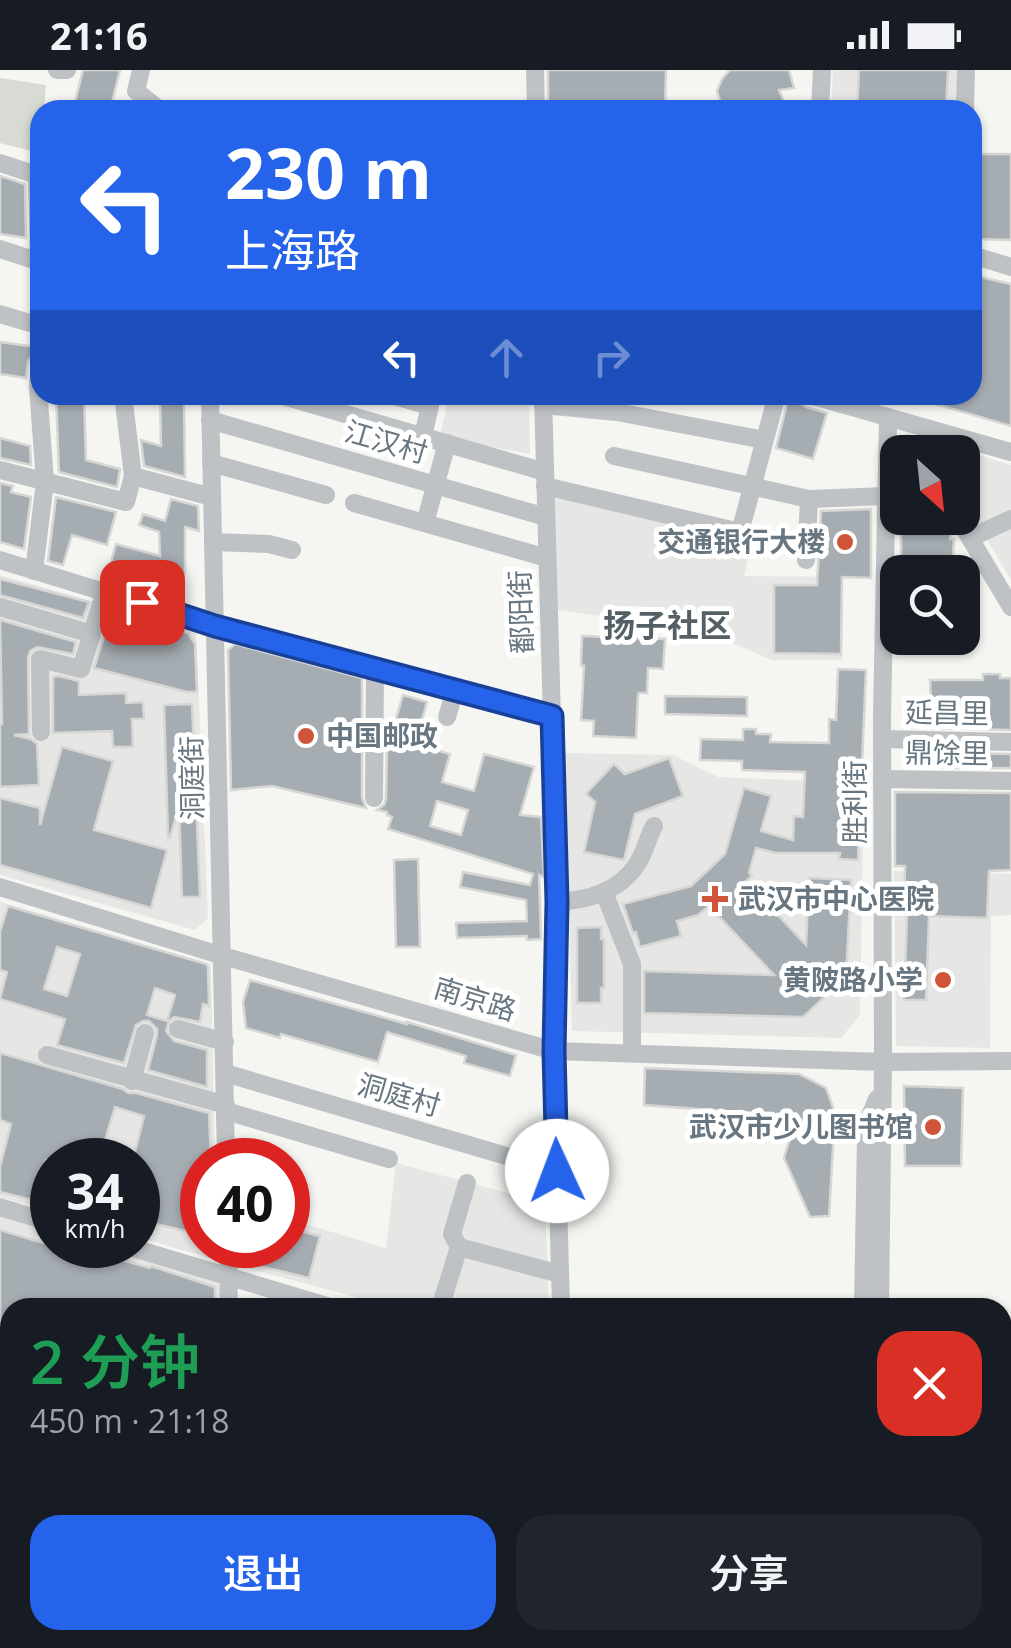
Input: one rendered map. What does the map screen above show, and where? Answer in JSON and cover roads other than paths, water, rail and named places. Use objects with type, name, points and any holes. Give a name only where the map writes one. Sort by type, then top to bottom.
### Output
[{"type":"street","points":[[57,70],[66,70]]},
{"type":"street","points":[[141,70],[136,91],[147,100]]},
{"type":"street","points":[[535,70],[536,100]]},
{"type":"street","points":[[820,100],[822,70]]},
{"type":"street","points":[[965,100],[966,70]]},
{"type":"street","points":[[0,163],[30,172]]},
{"type":"street","points":[[0,249],[30,259]]},
{"type":"street","points":[[982,259],[1011,267]]},
{"type":"street","points":[[0,314],[30,323]]},
{"type":"street","points":[[34,571],[45,482],[39,405]]},
{"type":"street","points":[[0,470],[126,502],[133,476],[124,405]]},
{"type":"street","name":"洞庭街","points":[[210,405],[226,1138]]},
{"type":"street","points":[[315,405],[423,436],[545,479],[740,532],[774,405]]},
{"type":"street","points":[[423,436],[430,406],[426,405]]},
{"type":"street","name":"鄱阳街","points":[[543,405],[557,902],[554,1051],[561,1298]]},
{"type":"street","points":[[574,405],[764,440]]},
{"type":"street","points":[[847,405],[1011,452]]},
{"type":"street","name":"胜利街","points":[[888,417],[889,435]]},
{"type":"street","name":"江汉村","points":[[210,420],[546,518]]},
{"type":"street","points":[[426,524],[447,444]]},
{"type":"street","points":[[614,456],[809,499],[880,496]]},
{"type":"street","points":[[212,463],[326,496]]},
{"type":"street","points":[[133,476],[212,497]]},
{"type":"street","points":[[806,560],[809,499]]},
{"type":"street","points":[[354,503],[548,558]]},
{"type":"street","points":[[970,538],[1011,519]]},
{"type":"street","name":"胜利街","points":[[880,1298],[885,535]]},
{"type":"street","points":[[968,535],[1011,607]]},
{"type":"street","points":[[213,542],[269,544],[292,550]]},
{"type":"street","points":[[0,560],[215,626],[552,716]]},
{"type":"street","points":[[42,732],[40,660],[82,670],[105,590]]},
{"type":"street","points":[[0,607],[92,634]]},
{"type":"street","points":[[374,798],[376,668]]},
{"type":"street","points":[[447,717],[454,690]]},
{"type":"street","name":"延昌里","points":[[882,739],[1011,742]]},
{"type":"street","name":"鼎馀里","points":[[882,779],[1011,781]]},
{"type":"street","points":[[557,902],[588,900],[618,884],[641,858],[654,826]]},
{"type":"street","name":"南京路","points":[[0,887],[554,1051],[883,1062],[1011,1061]]},
{"type":"street","points":[[604,892],[632,964],[632,1053]]},
{"type":"street","points":[[178,1028],[225,1042]]},
{"type":"street","points":[[132,1080],[145,1034]]},
{"type":"street","points":[[48,1055],[389,1158]]},
{"type":"street","name":"洞庭村","points":[[225,1073],[557,1171]]},
{"type":"street","points":[[863,1298],[866,1136],[881,1089]]},
{"type":"street","points":[[467,1183],[452,1234],[459,1246],[560,1274]]},
{"type":"street","points":[[0,1207],[30,1216]]},
{"type":"street","points":[[443,1298],[459,1246]]},
{"type":"street","points":[[160,1257],[299,1298]]},
{"type":"street","points":[[228,1268],[228,1298]]},
{"type":"place","name":"交通银行大楼","points":[[845,542]]},
{"type":"place","name":"中国邮政","points":[[306,736]]},
{"type":"place","name":"武汉市中心医院","points":[[715,899]]},
{"type":"place","name":"黄陂路小学","points":[[943,980]]},
{"type":"place","name":"武汉市少儿图书馆","points":[[933,1127]]},
{"type":"district","name":"扬子社区","points":[[667,626]]}]
